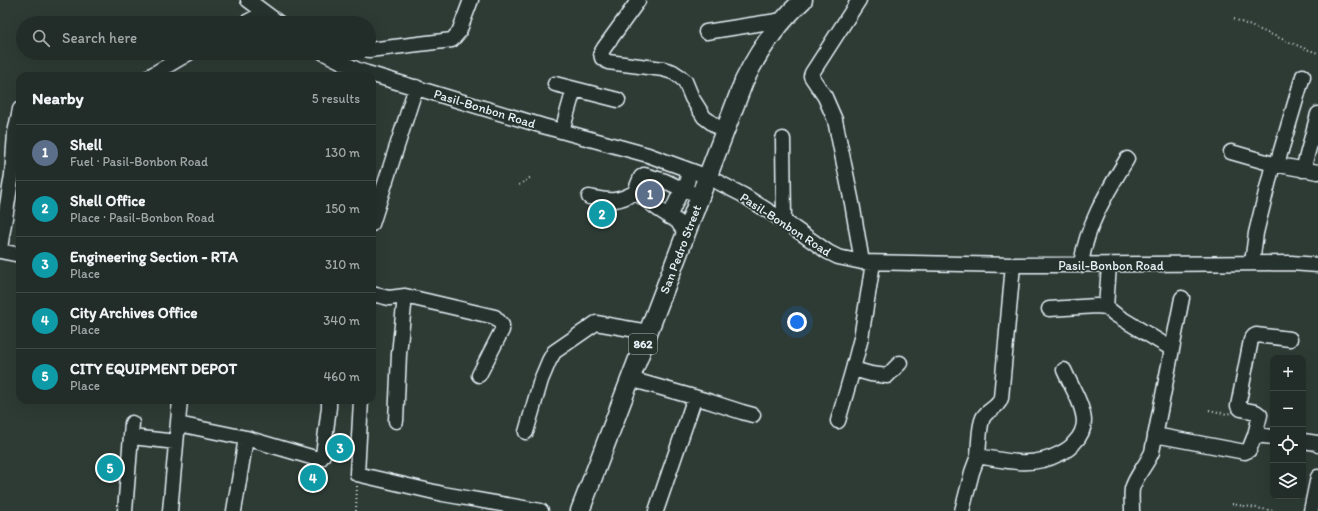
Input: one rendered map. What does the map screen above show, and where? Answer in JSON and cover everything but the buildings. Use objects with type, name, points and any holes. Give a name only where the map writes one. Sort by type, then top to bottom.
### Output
[{"type":"main road","name":"San Pedro Street","points":[[580,511],[708,177],[736,99],[748,72],[764,45],[784,20],[803,0]]},
{"type":"street","points":[[248,0],[268,16]]},
{"type":"street","points":[[376,49],[452,40],[459,32],[471,0]]},
{"type":"street","points":[[838,421],[861,338],[867,263],[852,203],[835,120],[812,76],[812,73],[859,0]]},
{"type":"street","points":[[638,1],[604,48],[602,58],[608,62],[663,69],[679,76],[685,81],[692,98],[704,117],[724,132]]},
{"type":"street","points":[[258,16],[264,13]]},
{"type":"street","points":[[706,32],[784,20]]},
{"type":"street","points":[[157,72],[177,60]]},
{"type":"street","name":"Pasil-Bonbon Road","points":[[335,60],[354,72]]},
{"type":"street","points":[[356,72],[361,60]]},
{"type":"street","points":[[1252,264],[1256,233],[1275,164],[1303,76]]},
{"type":"street","name":"Pasil-Bonbon Road","points":[[376,78],[416,87],[648,155],[708,177],[743,195],[784,221],[828,252],[838,257],[867,263],[1013,266],[1290,263],[1318,265]]},
{"type":"street","points":[[555,84],[618,100]]},
{"type":"street","points":[[376,212],[416,87]]},
{"type":"street","points":[[562,131],[574,89]]},
{"type":"street","points":[[1303,170],[1318,114]]},
{"type":"street","points":[[0,248],[12,174],[16,126]]},
{"type":"street","points":[[783,139],[784,221]]},
{"type":"street","points":[[1231,152],[1275,164],[1318,172]]},
{"type":"street","points":[[1081,265],[1083,249],[1091,225],[1109,189],[1127,159]]},
{"type":"street","points":[[669,216],[682,189],[687,185],[688,181],[684,168]]},
{"type":"street","points":[[589,197],[613,201],[624,199],[636,192],[641,177],[644,175],[665,181],[700,197]]},
{"type":"street","points":[[636,192],[677,221],[686,234]]},
{"type":"street","points":[[0,251],[16,254]]},
{"type":"street","points":[[1106,307],[1109,265]]},
{"type":"street","points":[[962,511],[972,472],[978,456],[983,419],[987,413],[998,406],[1001,398],[1013,266]]},
{"type":"street","points":[[396,421],[399,354],[405,296]]},
{"type":"street","points":[[376,298],[405,296],[495,317],[502,325],[502,330],[479,375]]},
{"type":"street","points":[[1132,511],[1132,488],[1135,480],[1148,462],[1152,452],[1182,298]]},
{"type":"street","points":[[1049,309],[1097,306],[1106,307],[1116,315],[1172,349]]},
{"type":"street","points":[[526,432],[542,380],[554,352],[596,323],[648,332]]},
{"type":"street","points":[[1155,435],[1245,452],[1250,448],[1260,415],[1256,412],[1241,409],[1238,406],[1252,337],[1256,335],[1290,339]]},
{"type":"street","points":[[853,369],[871,374],[887,376],[900,363]]},
{"type":"street","points":[[978,456],[1021,463],[1038,462],[1068,450],[1082,432],[1084,421],[1078,400],[1064,370]]},
{"type":"street","points":[[630,380],[695,397],[753,415]]},
{"type":"street","points":[[656,511],[695,397]]},
{"type":"street","points":[[170,511],[180,404]]},
{"type":"street","points":[[178,424],[246,438],[318,459],[321,458],[324,450],[329,404]]},
{"type":"street","points":[[361,404],[358,474],[443,494],[541,511]]},
{"type":"street","points":[[125,511],[132,430],[176,442]]},
{"type":"street","points":[[1255,435],[1270,436]]},
{"type":"street","points":[[234,511],[246,438]]},
{"type":"street","points":[[1306,441],[1317,443],[1318,445]]},
{"type":"street","points":[[1311,511],[1318,477]]},
{"type":"path","points":[[1234,19],[1318,53]]},
{"type":"path","points":[[519,185],[531,177]]},
{"type":"path","points":[[1209,410],[1227,414],[1241,409]]},
{"type":"path","points":[[356,511],[358,474]]},
{"type":"path","points":[[1232,504],[1275,511]]},
{"type":"place","name":"Shell","points":[[650,194]]},
{"type":"place","name":"Shell Office","points":[[602,214]]},
{"type":"place","name":"Engineering Section - RTA","points":[[340,448]]},
{"type":"place","name":"CITY EQUIPMENT DEPOT","points":[[110,468]]},
{"type":"place","name":"City Archives Office","points":[[313,478]]}]
